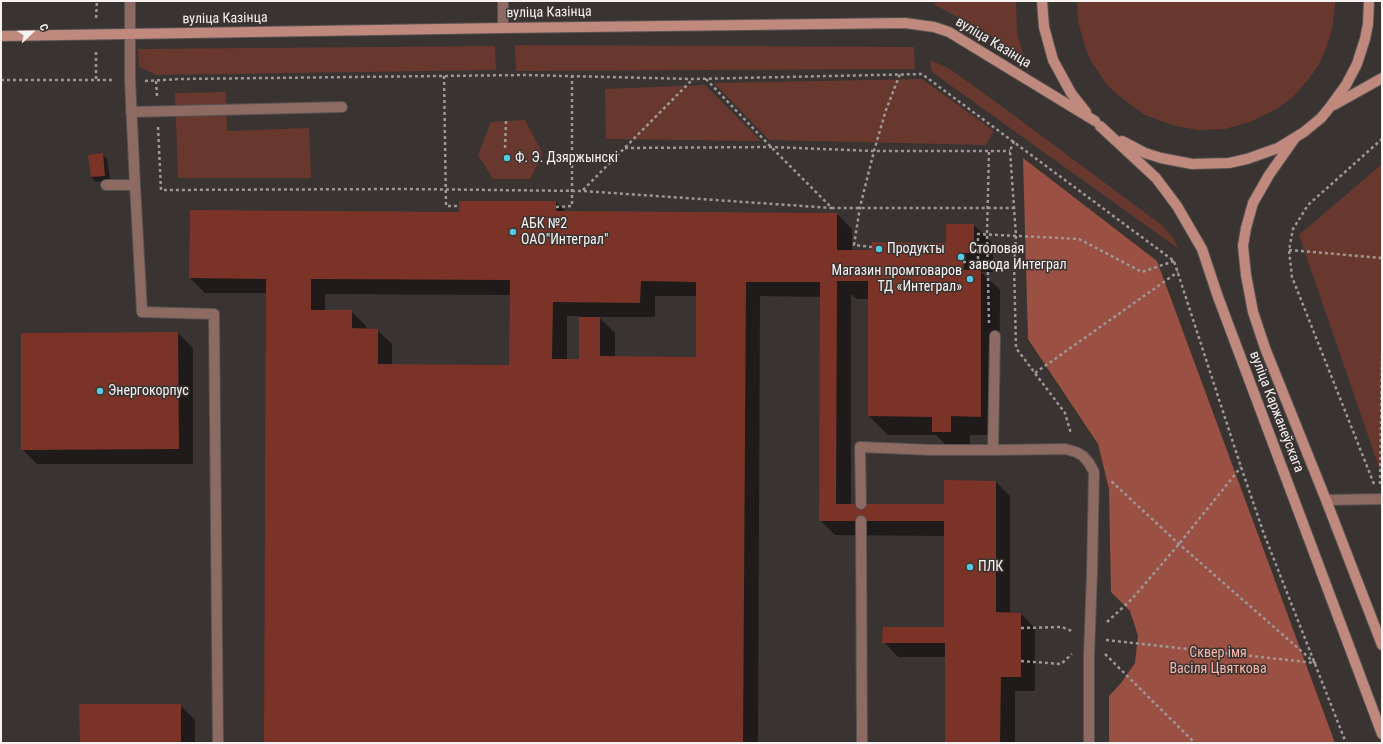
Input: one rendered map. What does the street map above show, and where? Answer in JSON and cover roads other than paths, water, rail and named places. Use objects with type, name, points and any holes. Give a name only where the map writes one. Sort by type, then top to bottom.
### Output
[{"type":"main road","points":[[1042,1],[1044,27],[1053,60],[1071,93],[1081,107],[1098,124],[1129,146],[1161,158],[1192,164],[1229,163],[1247,159],[1278,148],[1310,128],[1330,107],[1346,85],[1357,64],[1368,24],[1369,1]]},
{"type":"main road","name":"вуліца Казінца","points":[[1,36],[898,23],[934,27],[949,32],[1098,124]]},
{"type":"main road","points":[[1330,107],[1382,78]]},
{"type":"main road","name":"вуліца Каржанеўскага","points":[[1098,124],[1156,178],[1177,206],[1197,238],[1382,734]]},
{"type":"main road","name":"вуліца Каржанеўскага","points":[[1295,138],[1269,175],[1253,203],[1243,246],[1246,275],[1253,312],[1265,348],[1382,645]]},
{"type":"lane","points":[[130,1],[131,112],[142,312],[214,314],[218,743]]},
{"type":"lane","points":[[502,1],[503,28]]},
{"type":"lane","points":[[131,112],[342,108]]},
{"type":"lane","points":[[106,185],[135,185]]},
{"type":"lane","points":[[993,450],[995,336]]},
{"type":"lane","points":[[861,504],[860,447],[932,450],[1065,449],[1076,452],[1089,463],[1094,472],[1089,743]]},
{"type":"lane","points":[[1326,500],[1381,499]]},
{"type":"lane","points":[[861,521],[862,743]]},
{"type":"place","name":"Ф. Э. Дзяржынскі","points":[[507,158]]},
{"type":"place","name":"АБК №2 ОАО\"Интеграл\"","points":[[513,232]]},
{"type":"place","name":"Продукты","points":[[879,249]]},
{"type":"place","name":"Столовая завода Интеграл","points":[[961,257]]},
{"type":"place","name":"Магазин промтоваров ТД «Интеграл»","points":[[970,279]]},
{"type":"place","name":"Энергокорпус","points":[[100,391]]},
{"type":"place","name":"ПЛК","points":[[970,567]]},
{"type":"park label","name":"Сквер імя Васіля Цвяткова","points":[[1218,662]]}]
